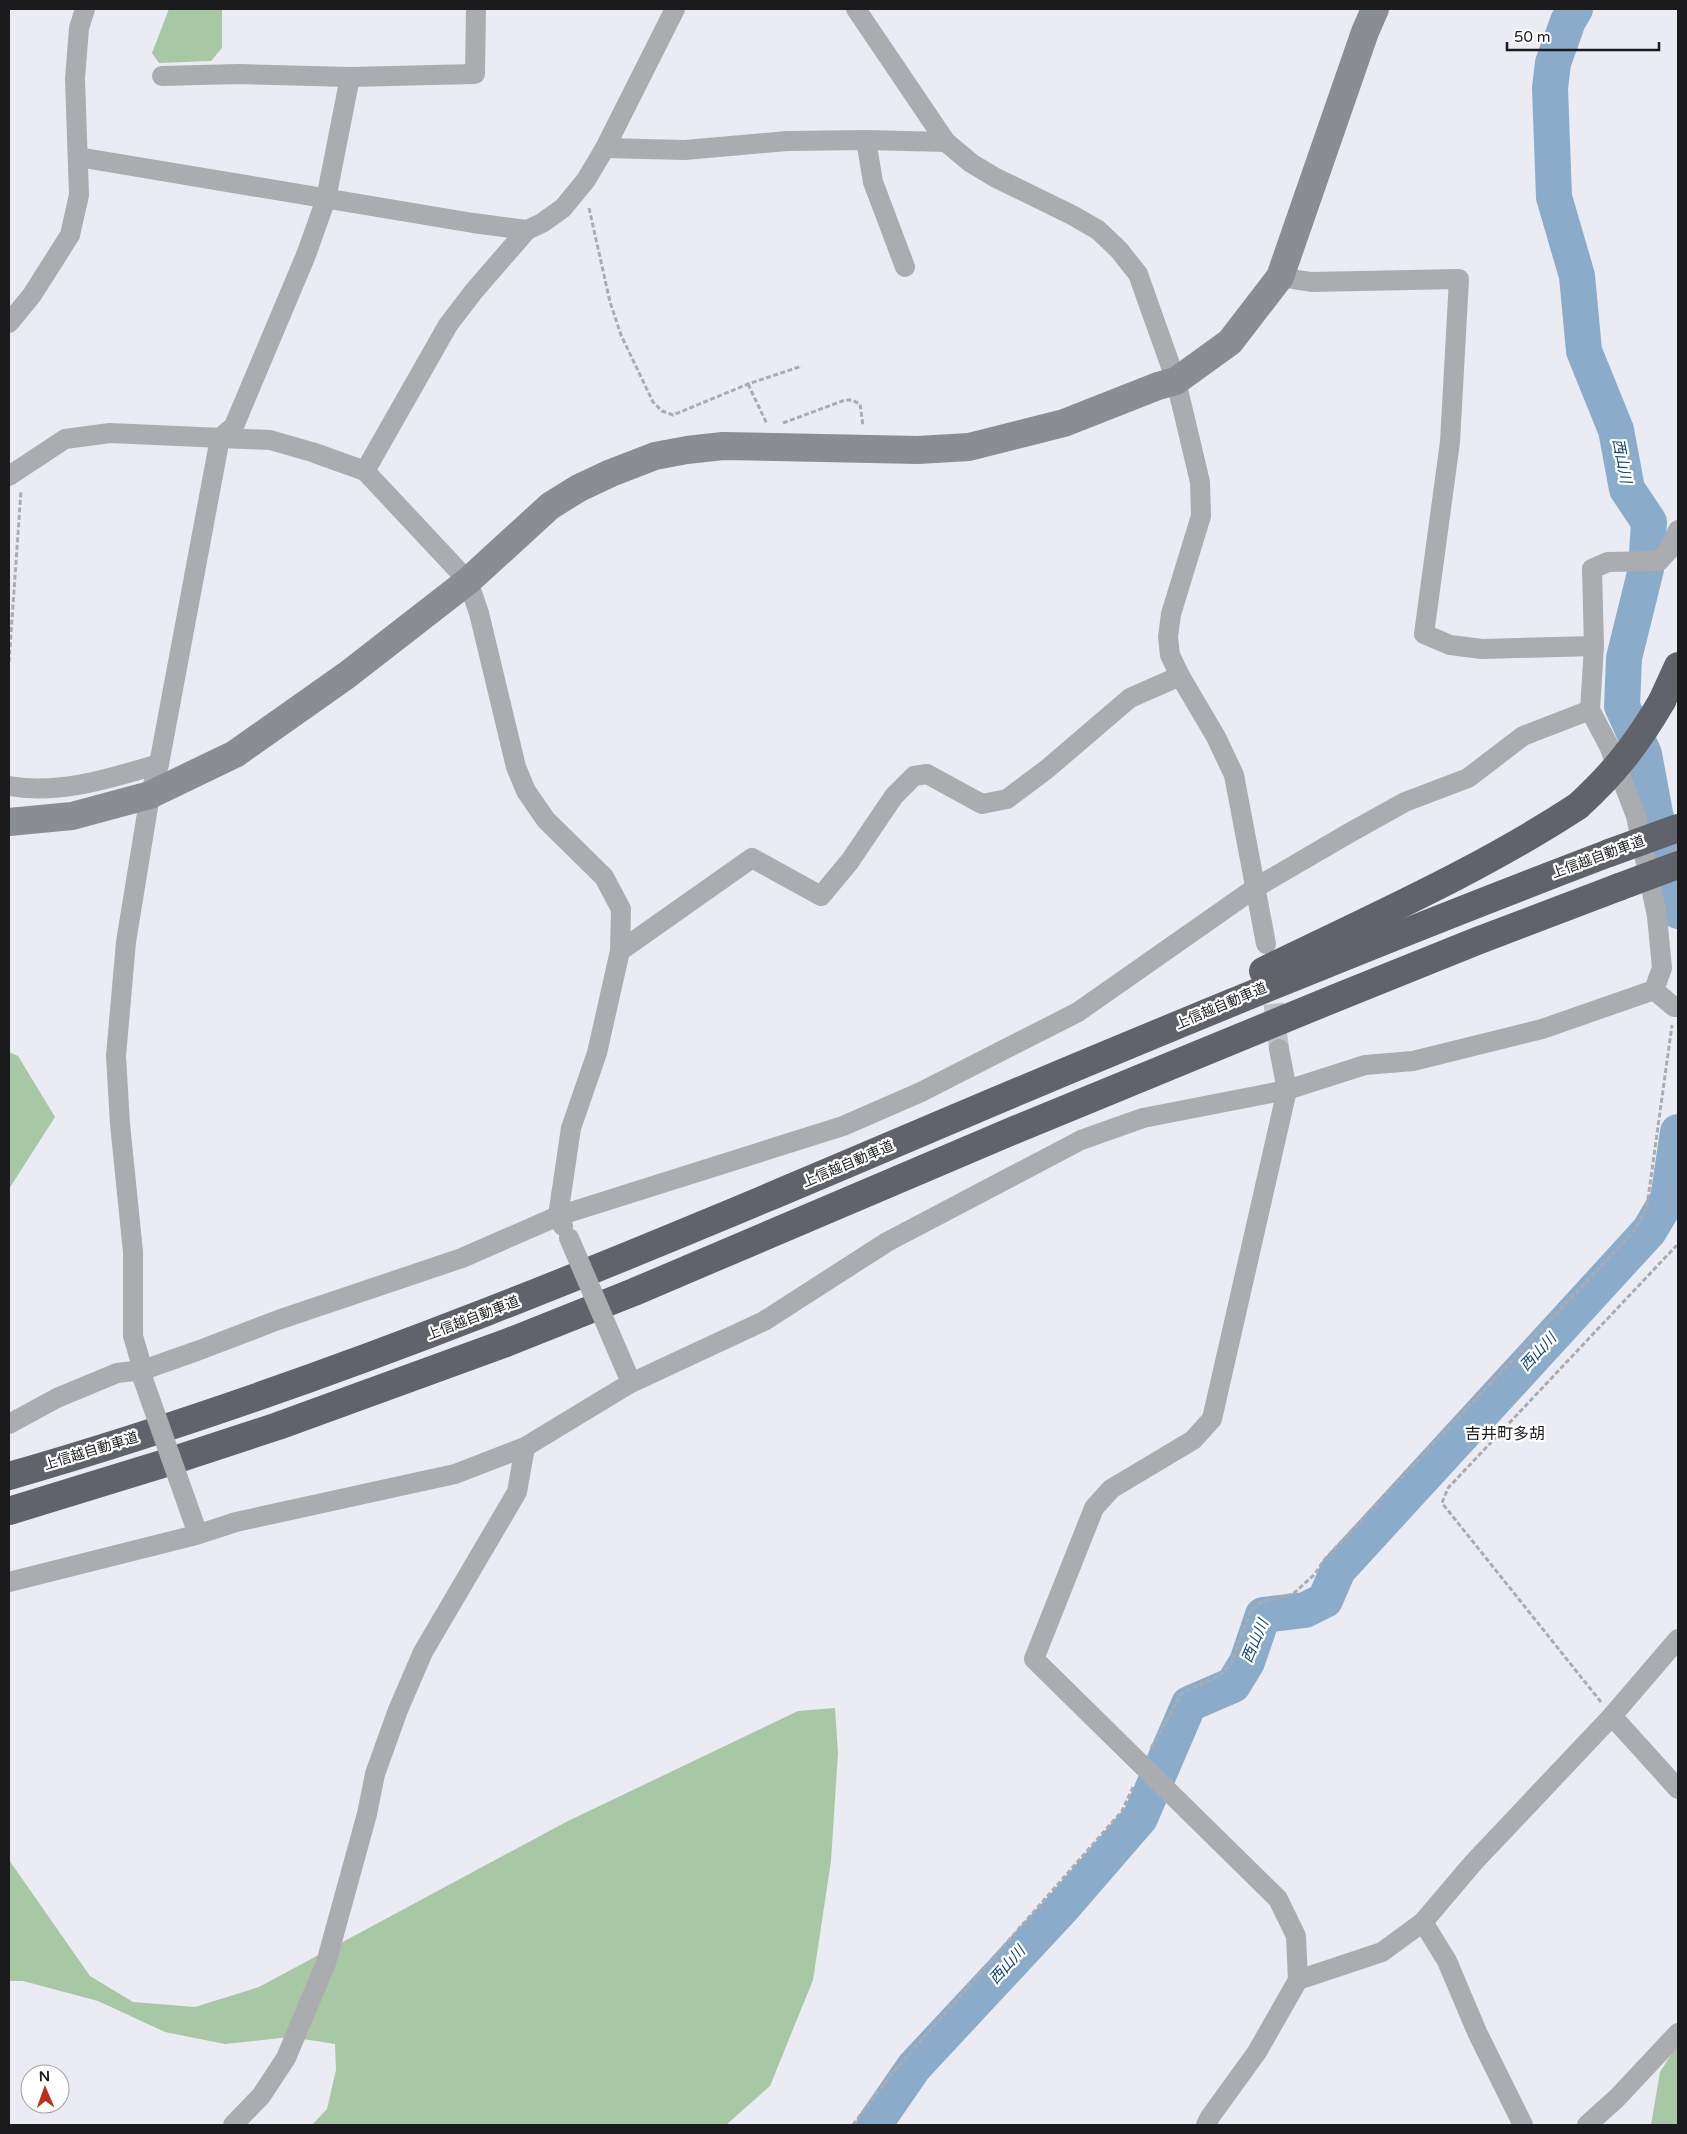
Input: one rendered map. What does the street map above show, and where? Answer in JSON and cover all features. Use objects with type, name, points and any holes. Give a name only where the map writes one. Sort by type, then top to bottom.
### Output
[{"type":"highway","points":[[1003,1098],[1465,871],[1537,833],[1578,806],[1626,758],[1662,702],[1678,666]]},
{"type":"highway","name":"上信越自動車道","points":[[9,1476],[274,1392],[444,1330],[616,1261],[1324,964],[1678,828]]},
{"type":"highway","points":[[1620,894],[1678,865]]},
{"type":"highway","points":[[9,1511],[141,1471],[278,1426],[506,1343],[634,1292],[1017,1129],[1477,940],[1620,894],[1678,881]]},
{"type":"street","points":[[9,323],[32,295],[70,235],[79,195],[75,79],[79,28],[85,9]]},
{"type":"street","points":[[162,76],[239,74],[350,77],[475,74],[476,9]]},
{"type":"street","points":[[365,471],[448,326],[474,291],[527,230],[542,223],[562,208],[586,180],[605,148],[675,9]]},
{"type":"street","points":[[856,9],[946,142],[971,163],[996,178],[1091,226],[1119,250],[1138,274],[1176,381],[1200,482],[1201,516],[1171,614],[1168,637],[1170,655],[1180,676],[1216,737],[1234,775],[1266,944]]},
{"type":"street","points":[[9,822],[72,816],[150,795],[235,754],[347,675],[468,581],[550,506],[579,488],[655,456],[773,437],[867,448],[918,450],[969,447],[1064,423],[1158,386],[1176,381],[1230,342],[1280,277],[1365,32],[1375,9]]},
{"type":"street","points":[[195,1529],[143,1374],[133,1336],[133,1252],[120,1124],[116,1056],[126,942],[150,795],[159,764],[220,438],[234,426],[306,255],[326,199],[350,77]]},
{"type":"street","points":[[866,140],[873,182],[905,267]]},
{"type":"street","points":[[605,148],[643,151],[685,150],[786,141],[946,142]]},
{"type":"street","points":[[78,157],[473,223],[527,230]]},
{"type":"street","points":[[1280,277],[1311,282],[1459,279],[1450,442],[1424,634],[1450,645],[1482,649],[1594,646]]},
{"type":"street","points":[[16,471],[65,439],[110,433],[270,440],[312,452],[365,471],[468,581],[479,613],[516,767],[526,791],[546,820],[604,877],[620,909],[620,951],[597,1053],[571,1128],[558,1216],[628,1378]]},
{"type":"street","points":[[1654,990],[1662,968],[1657,916],[1636,816],[1609,746],[1590,710],[1594,646],[1592,569],[1608,562],[1659,561],[1669,550],[1678,530]]},
{"type":"street","points":[[620,951],[752,858],[821,896],[850,861],[894,796],[914,776],[927,774],[982,804],[1006,799],[1047,770],[1130,698],[1180,676]]},
{"type":"street","points":[[9,1424],[58,1398],[117,1373],[143,1374],[278,1320],[462,1258],[558,1216],[843,1126],[921,1092],[1078,1012],[1255,888],[1406,802],[1468,778],[1523,736],[1590,710]]},
{"type":"street","points":[[9,786],[29,790],[91,783],[159,764]]},
{"type":"street","points":[[1654,990],[1676,1007]]},
{"type":"street","points":[[9,1582],[195,1529],[236,1522],[455,1474],[525,1446],[628,1378],[764,1321],[887,1242],[1081,1140],[1143,1118],[1287,1090],[1365,1065],[1413,1061],[1542,1029],[1654,990]]},
{"type":"street","points":[[1206,2125],[1257,2052],[1298,1980],[1296,1936],[1278,1899],[1034,1659],[1094,1508],[1111,1489],[1193,1440],[1212,1420],[1287,1090],[1279,1049]]},
{"type":"street","points":[[233,2125],[261,2096],[286,2058],[326,1963],[367,1814],[375,1774],[398,1710],[422,1652],[517,1492],[525,1446]]},
{"type":"street","points":[[1298,1980],[1382,1952],[1423,1922],[1474,1862],[1612,1716],[1678,1639]]},
{"type":"street","points":[[1612,1716],[1678,1789]]},
{"type":"street","points":[[1423,1922],[1446,1961],[1477,2032],[1523,2125]]},
{"type":"street","points":[[1587,2125],[1618,2098],[1678,2033]]},
{"type":"path","points":[[586,180],[586,196],[610,302],[621,335],[653,402],[662,411],[673,415],[748,384],[802,366]]},
{"type":"path","points":[[748,384],[773,437],[845,400],[852,400],[860,404],[867,448]]},
{"type":"path","points":[[9,662],[16,471]]},
{"type":"path","points":[[853,2125],[890,2076],[1122,1811],[1142,1765],[1182,1692],[1220,1675],[1232,1664],[1251,1610],[1263,1601],[1293,1594],[1315,1574],[1324,1560],[1634,1230],[1647,1206],[1676,1007]]},
{"type":"path","points":[[1612,1716],[1442,1503],[1448,1488],[1676,1246],[1678,1248]]},
{"type":"green space","points":[[169,9],[222,9],[222,48],[211,61],[159,63],[152,53]]},
{"type":"green space","points":[[9,1052],[18,1056],[55,1117],[9,1189]]},
{"type":"green space","points":[[835,1708],[838,1753],[831,1861],[813,1980],[770,2086],[726,2125],[312,2125],[327,2109],[336,2070],[335,2044],[290,2037],[225,2044],[165,2032],[98,2001],[23,1981],[9,1981],[9,1860],[90,1976],[133,2002],[195,2007],[259,1987],[566,1822],[798,1711]]},
{"type":"green space","points":[[1678,2044],[1678,2125],[1651,2125],[1660,2072]]},
{"type":"waterway","name":"西山川","points":[[1575,9],[1568,21],[1553,63],[1550,88],[1554,197],[1577,276],[1584,351],[1616,430],[1627,489],[1649,522],[1646,569],[1624,658],[1622,706],[1644,754],[1655,813],[1678,911]]},
{"type":"waterway","name":"西山川","points":[[874,2125],[914,2067],[1063,1907],[1140,1818],[1189,1704],[1233,1685],[1247,1662],[1263,1615],[1305,1610],[1325,1600],[1338,1570],[1649,1231],[1668,1199],[1678,1132]]},
{"type":"tunnel","points":[[1270,974],[1279,1049]]},
{"type":"district","name":"吉井町多胡","points":[[1505,1434]]}]
